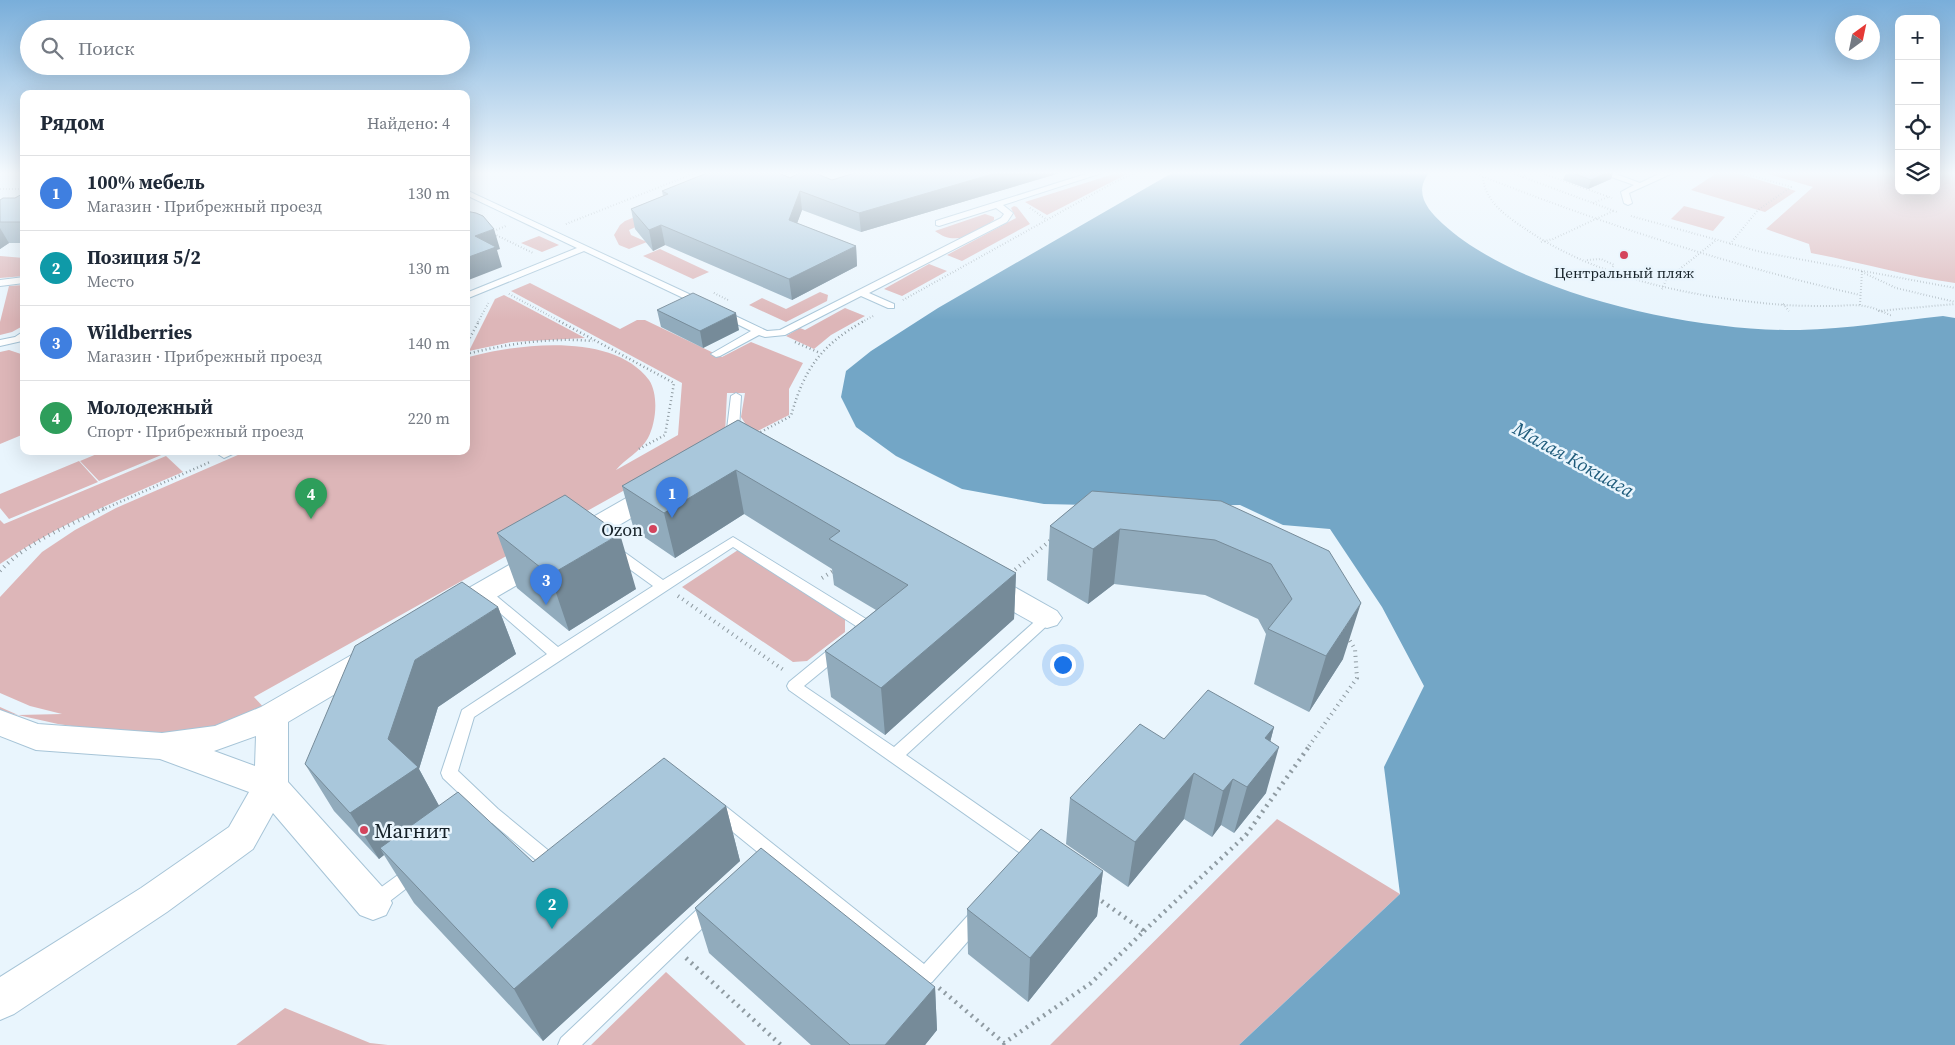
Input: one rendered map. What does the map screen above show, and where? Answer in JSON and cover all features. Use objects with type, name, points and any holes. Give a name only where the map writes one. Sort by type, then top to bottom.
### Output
[{"type":"street","points":[[424,627],[680,478]]},
{"type":"street","points":[[959,568],[1047,618]]},
{"type":"street","points":[[0,723],[36,737],[162,746],[218,738],[272,716],[390,647]]},
{"type":"street","points":[[0,1000],[154,900],[241,838],[271,786],[272,716]]},
{"type":"street","points":[[162,746],[271,786],[374,903]]},
{"type":"lane","points":[[529,222],[765,334],[782,333],[1001,222]]},
{"type":"lane","points":[[938,223],[942,222]]},
{"type":"lane","points":[[470,294],[584,248]]},
{"type":"lane","points":[[0,283],[20,280]]},
{"type":"lane","points":[[862,293],[891,306]]},
{"type":"lane","points":[[716,354],[759,331]]},
{"type":"lane","points":[[0,343],[20,337]]},
{"type":"lane","points":[[736,396],[733,429],[739,451]]},
{"type":"lane","points":[[586,531],[663,586]]},
{"type":"lane","points":[[566,862],[558,868],[492,814],[450,773],[467,714],[732,541],[866,626],[794,686],[1034,853],[1022,868]]},
{"type":"lane","points":[[483,592],[557,654]]},
{"type":"lane","points":[[895,756],[1047,618]]},
{"type":"lane","points":[[704,799],[925,976],[989,904]]},
{"type":"lane","points":[[476,826],[492,814]]},
{"type":"lane","points":[[755,866],[770,852]]},
{"type":"lane","points":[[374,903],[429,862]]},
{"type":"lane","points":[[568,1045],[719,900]]},
{"type":"path","points":[[566,224],[572,222]]},
{"type":"path","points":[[739,451],[791,416],[796,392],[803,376],[820,354],[844,334],[1044,222]]},
{"type":"path","points":[[1516,222],[1545,241],[1586,260],[1612,270],[1664,285],[1726,298],[1783,304],[1860,305],[1892,316]]},
{"type":"path","points":[[1541,242],[1590,222]]},
{"type":"path","points":[[1599,222],[1698,255],[1860,295]]},
{"type":"path","points":[[1648,222],[1761,252],[1955,288]]},
{"type":"path","points":[[1730,244],[1748,222]]},
{"type":"path","points":[[490,232],[550,261]]},
{"type":"path","points":[[1662,289],[1666,280],[1716,241]]},
{"type":"path","points":[[1761,252],[1766,248]]},
{"type":"path","points":[[1586,260],[1596,258],[1604,260],[1614,265],[1612,270]]},
{"type":"path","points":[[1595,261],[1607,262],[1610,265],[1606,268]]},
{"type":"path","points":[[1860,305],[1862,272]]},
{"type":"path","points":[[1862,272],[1896,288],[1955,303]]},
{"type":"path","points":[[501,281],[506,293],[674,384],[665,435],[638,450]]},
{"type":"path","points":[[470,338],[490,300]]},
{"type":"path","points":[[1878,311],[1955,303]]},
{"type":"path","points":[[1783,304],[1789,311]]},
{"type":"path","points":[[470,353],[510,343],[574,339],[596,342]]},
{"type":"path","points":[[0,570],[40,540],[106,507],[221,455]]},
{"type":"path","points":[[994,588],[1055,537]]},
{"type":"path","points":[[808,589],[838,567]]},
{"type":"path","points":[[663,586],[800,682]]},
{"type":"path","points":[[925,976],[1003,1044],[1091,983],[1246,835],[1357,678],[1355,649],[1345,632]]},
{"type":"path","points":[[1089,892],[1144,931]]},
{"type":"path","points":[[683,955],[782,1045]]},
{"type":"shaded area","points":[[624,222],[647,222],[629,230],[631,235],[647,242],[629,249],[619,245],[614,235]]},
{"type":"shaded area","points":[[962,222],[991,222],[965,237],[950,238],[935,231]]},
{"type":"shaded area","points":[[1009,222],[1028,222],[1030,224],[962,261],[947,255]]},
{"type":"shaded area","points":[[1681,222],[1721,222],[1713,231]]},
{"type":"shaded area","points":[[1774,222],[1955,222],[1955,283],[1811,253],[1809,244],[1766,229]]},
{"type":"shaded area","points":[[539,236],[559,245],[542,252],[521,243]]},
{"type":"shaded area","points":[[660,249],[709,272],[693,279],[643,256]]},
{"type":"shaded area","points":[[0,256],[20,258],[20,276],[0,278]]},
{"type":"shaded area","points":[[929,264],[947,271],[902,296],[884,289]]},
{"type":"shaded area","points":[[530,283],[620,329],[637,320],[645,320],[722,357],[751,342],[803,363],[789,389],[789,415],[752,434],[741,417],[745,393],[727,393],[725,434],[254,697],[268,712],[169,740],[58,724],[0,711],[0,707],[18,715],[62,714],[30,706],[0,693],[0,597],[42,552],[75,530],[116,508],[238,455],[470,455],[470,357],[511,348],[564,345],[589,348],[613,354],[633,365],[649,380],[652,386],[655,401],[653,425],[645,443],[616,470],[678,435],[682,383],[511,291]]},
{"type":"shaded area","points":[[20,285],[20,328],[0,335],[0,322],[9,286]]},
{"type":"shaded area","points":[[820,292],[828,295],[827,301],[786,322],[749,305],[762,298],[786,309]]},
{"type":"shaded area","points":[[504,295],[585,338],[511,342],[470,351],[495,299]]},
{"type":"shaded area","points":[[845,308],[865,316],[831,335],[814,349],[786,336],[800,328],[805,330]]},
{"type":"shaded area","points":[[9,350],[20,354],[20,436],[0,444],[0,352]]},
{"type":"shaded area","points":[[94,455],[161,455],[99,481],[80,461]]},
{"type":"shaded area","points":[[166,456],[183,472],[66,525],[0,564],[0,520],[4,524]]},
{"type":"shaded area","points":[[79,461],[98,482],[9,519],[0,508],[0,494]]},
{"type":"shaded area","points":[[738,550],[845,618],[845,632],[807,661],[793,662],[682,587]]},
{"type":"shaded area","points":[[1277,819],[1400,894],[1239,1045],[1050,1045]]},
{"type":"shaded area","points":[[666,972],[746,1045],[591,1045]]},
{"type":"shaded area","points":[[285,1008],[370,1043],[388,1045],[236,1045]]},
{"type":"water","name":"Малая Кокшага","points":[[1087,222],[1441,222],[1476,249],[1517,271],[1563,289],[1612,304],[1662,316],[1758,329],[1800,330],[1943,316],[1955,318],[1955,1045],[1239,1045],[1400,894],[1384,767],[1424,686],[1382,607],[1330,529],[1283,525],[1240,505],[1134,506],[1044,504],[962,489],[896,456],[856,427],[841,397],[846,371],[871,351],[938,308]]},
{"type":"building","points":[[470,222],[488,222],[494,229],[475,236],[496,247],[470,257]]},
{"type":"building","points":[[642,222],[794,222],[856,246],[789,279],[661,225],[649,230]]},
{"type":"building","points":[[693,293],[736,313],[700,331],[657,310]]},
{"type":"building","points":[[738,420],[1016,573],[881,688],[825,651],[908,585],[829,539],[840,531],[736,470],[664,513],[622,486]]},
{"type":"building","points":[[1092,491],[1221,501],[1329,551],[1361,603],[1326,656],[1268,629],[1292,599],[1271,564],[1215,540],[1120,529],[1093,549],[1050,526]]},
{"type":"building","points":[[565,495],[620,534],[550,575],[497,533]]},
{"type":"building","points":[[462,582],[498,607],[415,660],[388,739],[418,767],[350,813],[305,764],[355,646]]},
{"type":"building","points":[[1208,690],[1274,727],[1265,738],[1279,747],[1247,787],[1233,779],[1223,791],[1194,773],[1135,842],[1070,798],[1140,724],[1164,739]]},
{"type":"building","points":[[664,758],[726,806],[514,989],[380,848],[458,792],[533,862]]},
{"type":"building","points":[[1041,829],[1103,871],[1030,958],[967,909]]},
{"type":"building","points":[[761,848],[935,987],[885,1045],[850,1045],[695,908]]},
{"type":"place","name":"Центральный пляж","points":[[1624,255]]},
{"type":"place","name":"100% мебель","points":[[672,518]]},
{"type":"place","name":"Молодежный","points":[[311,519]]},
{"type":"place","name":"Ozon","points":[[653,529]]},
{"type":"place","name":"Wildberries","points":[[546,605]]},
{"type":"place","name":"Магнит","points":[[364,830]]},
{"type":"place","name":"Позиция 5/2","points":[[552,929]]}]
